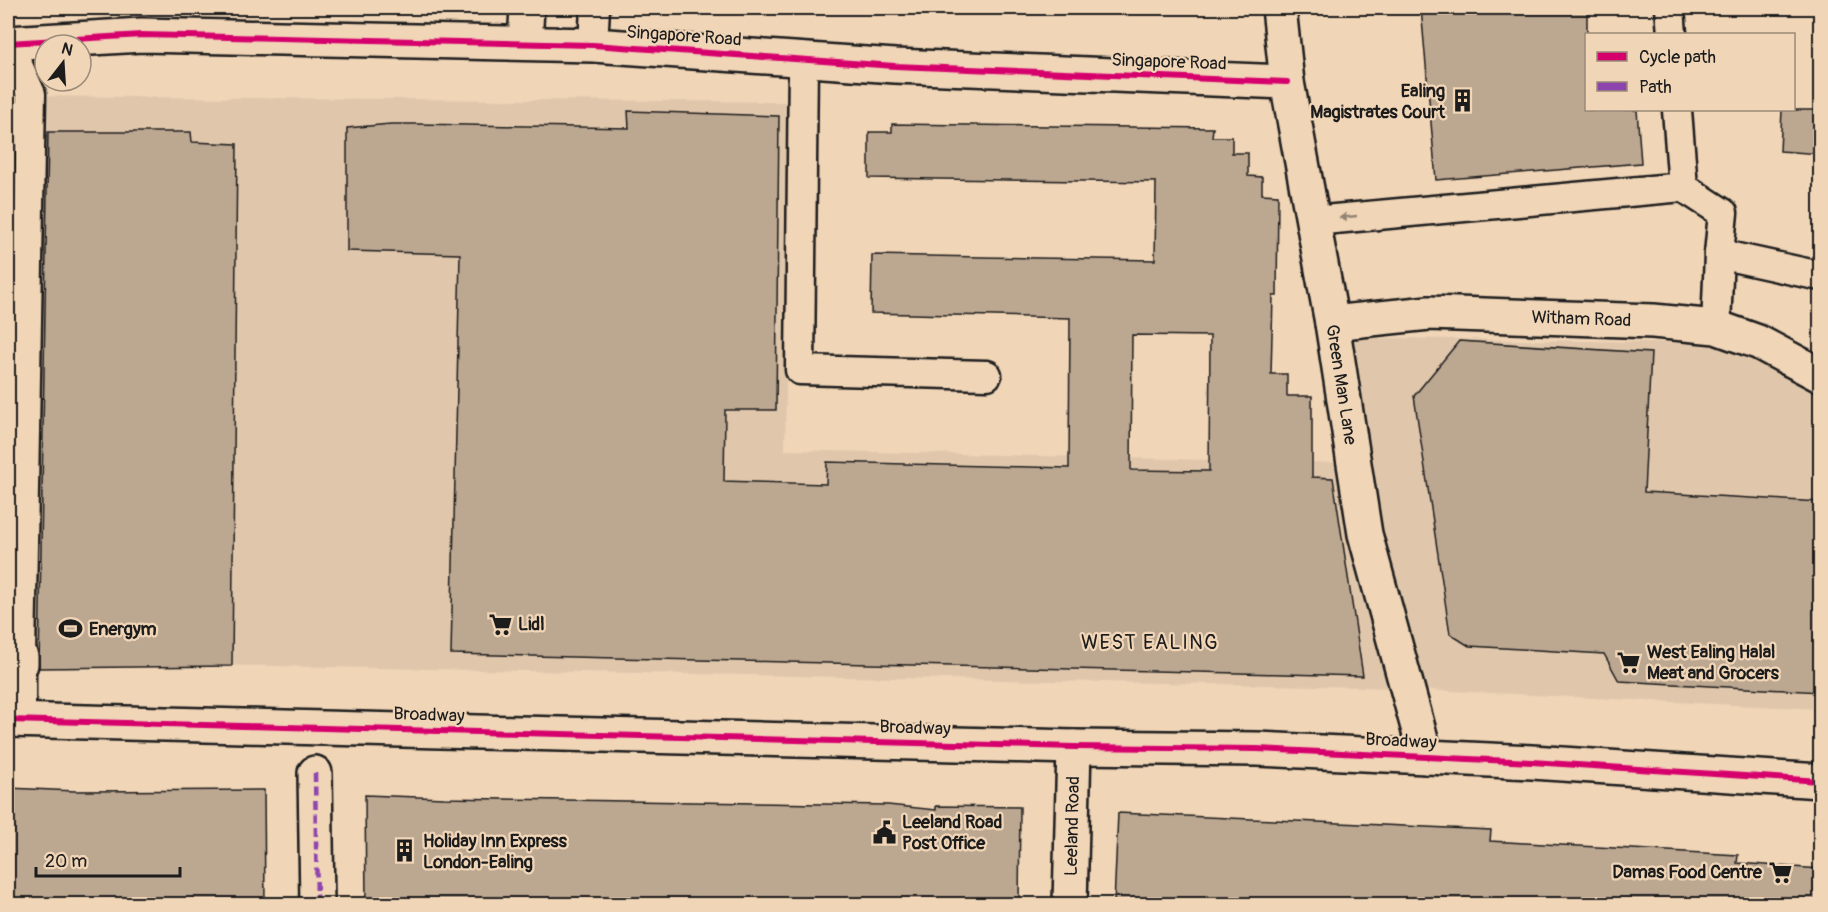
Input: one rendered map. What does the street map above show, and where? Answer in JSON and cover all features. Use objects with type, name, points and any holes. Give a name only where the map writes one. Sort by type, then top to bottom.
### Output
[{"type":"street","points":[[525,43],[527,8]]},
{"type":"street","name":"Green Man Lane","points":[[1278,8],[1287,82],[1332,323],[1365,534],[1426,758]]},
{"type":"street","name":"Singapore Road","points":[[8,43],[142,34],[593,45],[907,67],[1287,82]]},
{"type":"street","name":"Witham Road","points":[[1332,323],[1429,313],[1653,321],[1716,327],[1758,342],[1821,375]]},
{"type":"street","name":"Broadway","points":[[14,720],[1074,747],[1257,749],[1821,781]]},
{"type":"street","name":"Leeland Road","points":[[1070,904],[1074,747]]},
{"type":"street","points":[[315,773],[317,904]]},
{"type":"lane","points":[[593,45],[595,8]]},
{"type":"lane","points":[[1670,8],[1672,33]]},
{"type":"lane","points":[[8,43],[31,94],[21,660],[14,720]]},
{"type":"lane","points":[[803,60],[800,370],[987,375]]},
{"type":"lane","points":[[1677,111],[1683,187]]},
{"type":"lane","points":[[1313,221],[1683,187],[1723,213],[1716,327]]},
{"type":"lane","points":[[1719,254],[1821,276]]},
{"type":"shaded area","points":[[8,96],[791,102],[785,450],[1346,463],[1329,337],[1716,343],[1820,381],[1820,709],[1367,687],[8,661]]},
{"type":"building","name":"Ealing Magistrates Court","points":[[1421,8],[1587,8],[1585,111],[1637,111],[1641,163],[1436,180]]},
{"type":"building","points":[[1821,110],[1821,154],[1780,151],[1782,111]]},
{"type":"building","points":[[628,111],[779,116],[776,410],[725,410],[724,481],[826,484],[827,462],[1069,468],[1070,318],[871,313],[872,255],[1155,260],[1156,182],[869,178],[869,132],[892,132],[892,124],[1213,128],[1212,137],[1232,137],[1232,153],[1248,153],[1248,176],[1262,177],[1262,194],[1278,195],[1277,296],[1273,296],[1271,374],[1287,374],[1287,396],[1312,396],[1312,477],[1333,478],[1363,676],[451,654],[460,254],[347,251],[347,128],[418,124],[629,128]],"holes":[[[1132,335],[1210,336],[1209,471],[1131,470]]]},
{"type":"building","points":[[48,132],[191,132],[192,142],[237,144],[232,666],[39,668]]},
{"type":"building","points":[[1459,341],[1651,353],[1644,492],[1821,502],[1821,692],[1619,681],[1604,654],[1469,646],[1450,634],[1414,396]]},
{"type":"building","points":[[8,788],[75,791],[264,790],[265,904],[8,904]]},
{"type":"building","points":[[365,795],[888,805],[936,810],[936,806],[1020,807],[1019,904],[366,904]]},
{"type":"building","points":[[1118,813],[1491,830],[1490,841],[1738,855],[1737,863],[1821,869],[1821,904],[1114,904]]},
{"type":"marked path","points":[[315,773],[317,904]]},
{"type":"cycle path","points":[[8,43],[142,35],[593,45],[895,66],[1287,82]]},
{"type":"cycle path","points":[[8,720],[1074,747],[1257,749],[1532,762],[1820,781]]},
{"type":"place","name":"Ealing Magistrates Court","points":[[1463,101]]},
{"type":"place","name":"Lidl","points":[[500,624]]},
{"type":"place","name":"Energym","points":[[71,629]]},
{"type":"place","name":"West Ealing Halal Meat and Grocers","points":[[1629,662]]},
{"type":"place","name":"Leeland Road Post Office","points":[[884,832]]},
{"type":"place","name":"Holiday Inn Express London-Ealing","points":[[405,851]]},
{"type":"place","name":"Damas Food Centre","points":[[1780,872]]},
{"type":"district","name":"WEST EALING","points":[[1150,642]]}]
